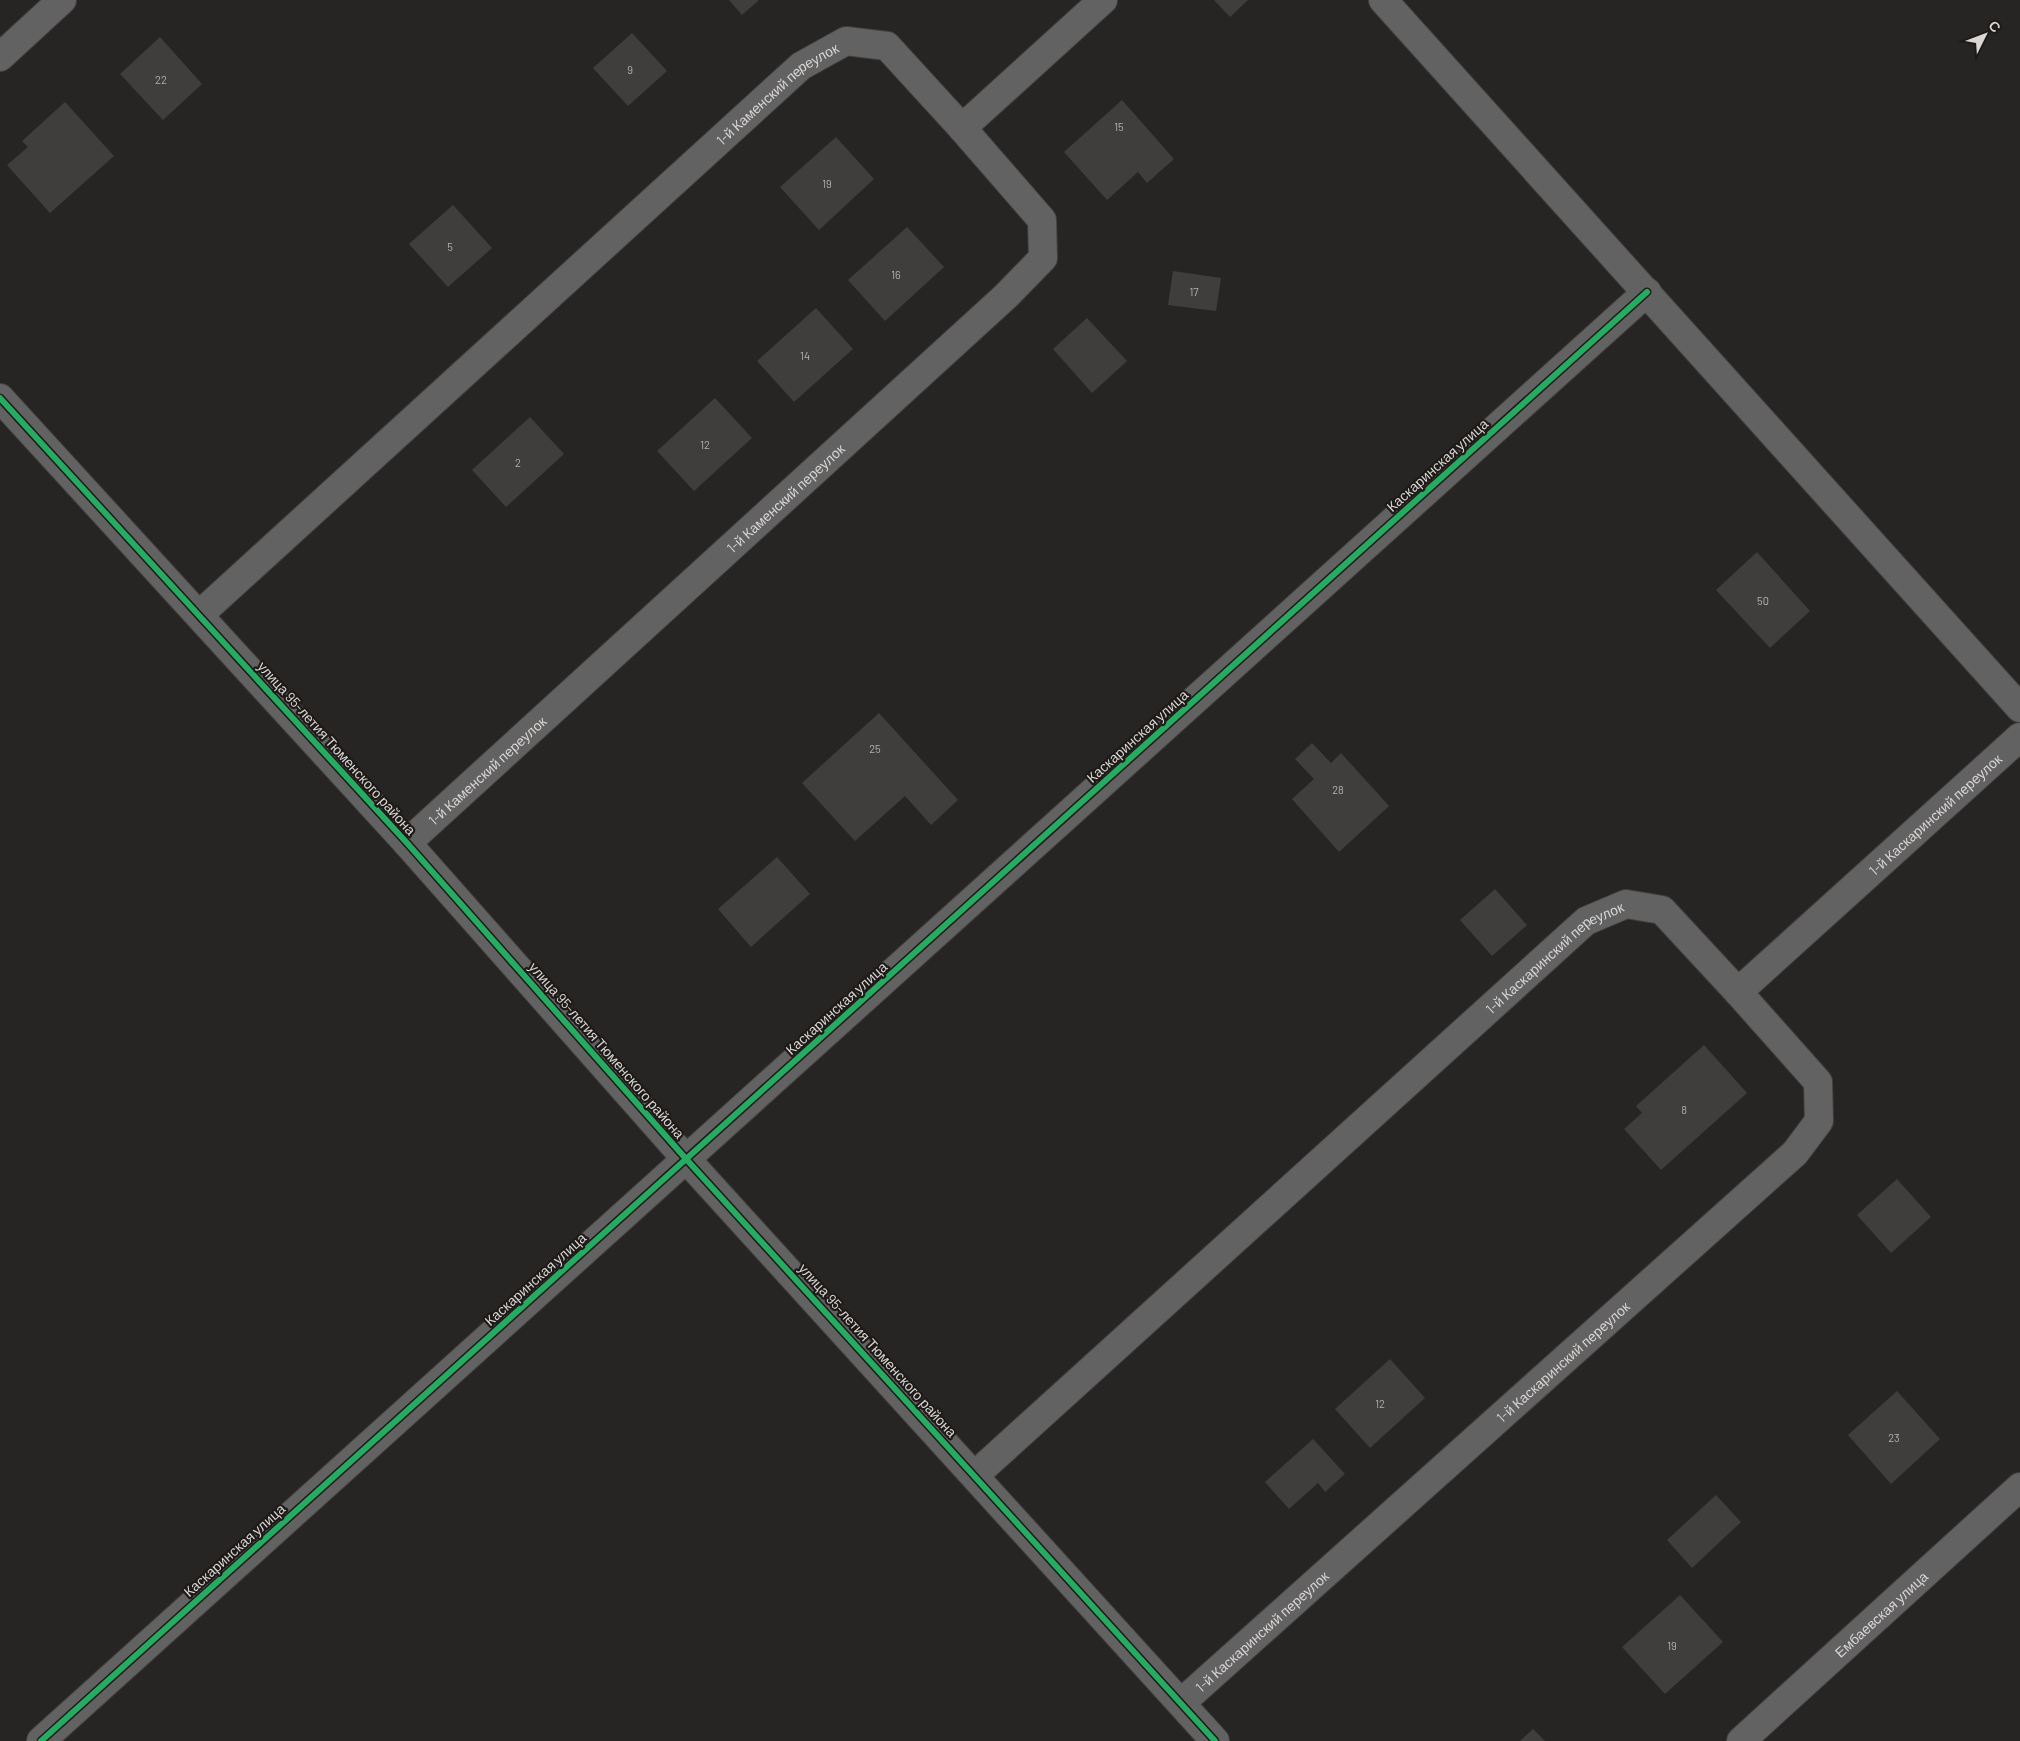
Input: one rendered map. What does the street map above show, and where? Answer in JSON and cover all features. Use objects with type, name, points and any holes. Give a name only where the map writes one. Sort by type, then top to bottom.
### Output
[{"type":"street","points":[[0,57],[62,0]]},
{"type":"street","points":[[962,128],[1103,0]]},
{"type":"street","points":[[1383,0],[2020,708]]},
{"type":"street","name":"1-й Каменский переулок","points":[[199,615],[801,66],[846,41],[887,46],[962,128],[1042,220],[1043,258],[1006,296],[407,843]]},
{"type":"street","name":"Каскаринская улица","points":[[41,1741],[1647,292]]},
{"type":"street","name":"улица 95-летия Тюменского района","points":[[0,398],[407,843],[687,1160],[1215,1741]]},
{"type":"street","name":"1-й Каскаринский переулок","points":[[1738,992],[2020,737]]},
{"type":"street","name":"1-й Каскаринский переулок","points":[[975,1475],[1586,921],[1626,904],[1662,910],[1738,992],[1818,1082],[1819,1121],[1795,1153],[1181,1703]]},
{"type":"street","name":"Ембаевская улица","points":[[1741,1741],[2020,1488]]},
{"type":"building","points":[[729,0],[759,0],[742,15]]},
{"type":"building","points":[[1214,0],[1248,0],[1230,17]]},
{"type":"building","points":[[632,33],[667,71],[628,106],[593,68]]},
{"type":"building","points":[[160,37],[202,84],[163,120],[120,74]]},
{"type":"building","points":[[1122,100],[1174,159],[1147,183],[1138,172],[1107,200],[1064,152]]},
{"type":"building","points":[[65,102],[114,156],[50,213],[7,165],[28,147],[22,141]]},
{"type":"building","points":[[836,137],[874,179],[819,230],[780,187]]},
{"type":"building","points":[[453,205],[492,248],[448,287],[409,244]]},
{"type":"building","points":[[907,227],[944,267],[885,321],[848,280]]},
{"type":"building","points":[[1173,271],[1221,278],[1216,311],[1168,305]]},
{"type":"building","points":[[816,308],[853,349],[794,402],[757,361]]},
{"type":"building","points":[[1087,318],[1127,361],[1092,393],[1053,349]]},
{"type":"building","points":[[715,398],[752,438],[694,491],[657,451]]},
{"type":"building","points":[[530,417],[564,454],[506,507],[472,470]]},
{"type":"building","points":[[1757,552],[1810,611],[1770,648],[1716,590]]},
{"type":"building","points":[[879,713],[958,800],[931,825],[905,796],[855,841],[802,783]]},
{"type":"building","points":[[1312,743],[1331,763],[1341,753],[1389,806],[1339,852],[1292,799],[1314,779],[1295,759]]},
{"type":"building","points":[[777,857],[810,894],[751,947],[718,909]]},
{"type":"building","points":[[1495,889],[1527,925],[1492,956],[1460,920]]},
{"type":"building","points":[[1704,1045],[1747,1093],[1661,1170],[1624,1129],[1642,1113],[1636,1106]]},
{"type":"building","points":[[1897,1179],[1931,1217],[1891,1253],[1857,1215]]},
{"type":"building","points":[[1390,1359],[1425,1398],[1370,1448],[1335,1409]]},
{"type":"building","points":[[1897,1391],[1940,1439],[1891,1484],[1848,1435]]},
{"type":"building","points":[[1313,1439],[1345,1474],[1325,1492],[1318,1483],[1289,1509],[1265,1482]]},
{"type":"building","points":[[1716,1495],[1741,1522],[1692,1568],[1667,1540]]},
{"type":"building","points":[[1680,1595],[1723,1642],[1665,1694],[1622,1647]]},
{"type":"building","points":[[1533,1729],[1545,1741],[1520,1741]]},
{"type":"cycle path","points":[[41,1741],[1647,292]]},
{"type":"cycle path","points":[[0,398],[407,843],[687,1160],[1215,1741]]}]
